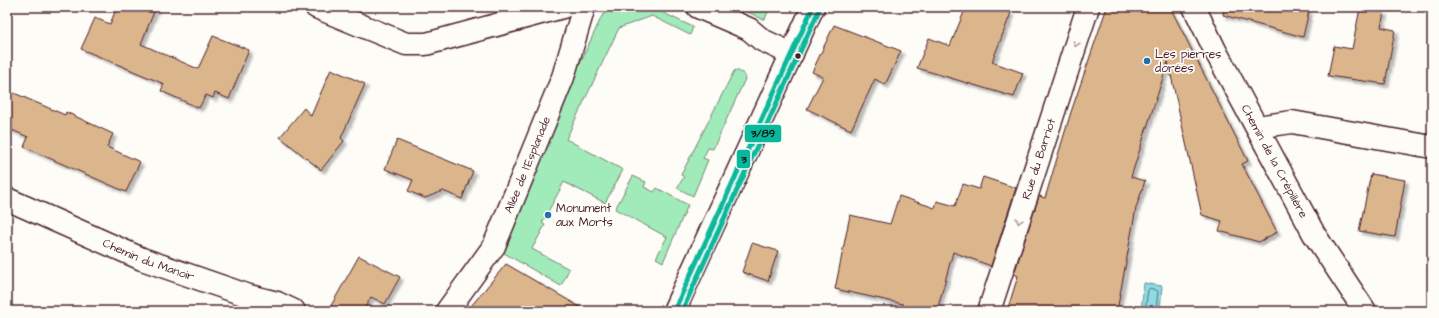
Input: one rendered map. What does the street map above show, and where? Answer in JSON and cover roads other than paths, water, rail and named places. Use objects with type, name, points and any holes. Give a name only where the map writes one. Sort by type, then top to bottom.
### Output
[{"type":"street","points":[[316,7],[406,44],[426,44],[563,7]]},
{"type":"street","name":"Allée de l'Esplanade","points":[[447,311],[494,246],[563,77],[584,7]]},
{"type":"street","points":[[698,7],[749,30],[762,40],[792,54]]},
{"type":"street","points":[[674,311],[813,7]]},
{"type":"street","name":"Rue du Barriot","points":[[989,311],[1088,7]]},
{"type":"street","name":"Chemin de la Crépillère","points":[[1194,7],[1216,52],[1314,234],[1365,311]]},
{"type":"street","points":[[1257,127],[1292,122],[1432,147]]},
{"type":"street","name":"Chemin du Manoir","points":[[7,199],[142,259],[249,296],[277,303],[294,311]]},
{"type":"water","points":[[1144,283],[1162,286],[1160,311],[1141,311]]},
{"type":"place","name":"Les pierres dorées","points":[[1147,61]]},
{"type":"place","name":"Monument aux Morts","points":[[548,215]]}]
